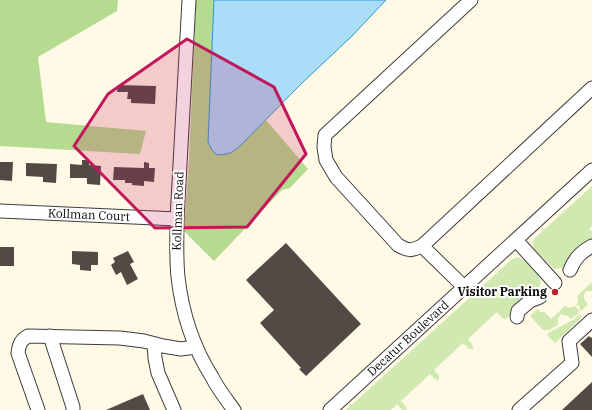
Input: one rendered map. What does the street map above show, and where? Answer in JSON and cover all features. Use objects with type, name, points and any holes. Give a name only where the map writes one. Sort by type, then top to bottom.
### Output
[{"type":"street","name":"Kollman Road","points":[[189,0],[177,219],[177,262],[180,293],[196,347],[213,379],[234,410]]},
{"type":"street","points":[[471,0],[325,135],[324,147],[326,160],[336,177],[398,245],[406,250],[416,249],[422,246],[592,88]]},
{"type":"street","name":"Decatur Boulevard","points":[[330,410],[592,170]]},
{"type":"street","name":"Kollman Court","points":[[0,211],[177,219]]},
{"type":"street","points":[[516,240],[555,283]]},
{"type":"street","points":[[422,246],[464,287]]},
{"type":"street","points":[[592,246],[574,260],[570,270],[580,266],[592,253]]},
{"type":"street","points":[[517,317],[518,311],[530,301],[540,297]]},
{"type":"street","points":[[519,410],[572,363],[569,341],[592,320]]},
{"type":"street","points":[[38,410],[18,352],[18,346],[21,340],[28,336],[120,338],[144,341],[163,346],[181,348],[196,347]]},
{"type":"street","points":[[50,336],[73,410]]},
{"type":"street","points":[[154,344],[158,373],[174,410]]},
{"type":"highlighted area","points":[[187,39],[274,87],[306,154],[247,227],[155,228],[74,146],[108,94]]},
{"type":"green space","points":[[0,0],[118,0],[117,11],[38,57],[46,122],[146,131],[140,154],[0,146]]},
{"type":"green space","points":[[196,0],[214,0],[208,142],[212,150],[217,155],[233,152],[266,120],[308,169],[290,188],[282,190],[214,261],[184,231],[189,160]]},
{"type":"green space","points":[[592,186],[592,226],[589,229],[592,231],[592,241],[561,268],[555,269],[535,250],[533,241]]},
{"type":"green space","points":[[517,257],[526,263],[538,276],[540,279],[539,288],[507,318],[502,318],[497,312],[468,339],[473,346],[473,349],[469,349],[463,343],[434,370],[439,376],[439,380],[435,379],[430,374],[401,401],[407,410],[402,410],[397,404],[391,410],[346,410],[511,260]]},
{"type":"green space","points":[[592,282],[592,291],[586,291],[584,295],[588,304],[581,311],[579,305],[576,305],[578,302],[577,296]]},
{"type":"green space","points":[[565,306],[570,308],[575,306],[580,312],[571,319],[568,316],[561,314],[558,318],[558,325],[549,330],[543,330],[531,317],[531,315],[538,309],[541,312],[545,312],[551,319]]},
{"type":"green space","points":[[580,314],[582,317],[555,343],[547,335],[573,320]]},
{"type":"water","points":[[214,0],[386,0],[352,36],[302,83],[241,145],[230,153],[217,155],[212,150],[208,142]]},
{"type":"building","points":[[118,85],[156,86],[155,104],[131,103],[131,99],[127,99],[128,92],[117,92]]},
{"type":"building","points":[[82,160],[90,160],[89,165],[101,166],[100,185],[87,184],[87,178],[70,178],[70,164],[82,165]]},
{"type":"building","points":[[0,162],[13,162],[12,181],[0,180]]},
{"type":"building","points":[[144,162],[149,163],[149,168],[155,168],[154,182],[144,181],[144,186],[125,183],[125,180],[113,180],[114,167],[144,168]]},
{"type":"building","points":[[26,163],[57,164],[56,183],[43,182],[43,177],[26,176]]},
{"type":"building","points":[[286,243],[361,324],[306,376],[299,369],[301,368],[260,323],[274,310],[246,280]]},
{"type":"building","points":[[0,247],[14,247],[14,266],[0,266]]},
{"type":"building","points":[[72,251],[98,252],[98,265],[91,265],[91,271],[80,270],[80,265],[72,264]]},
{"type":"building","points":[[128,251],[134,262],[130,264],[138,279],[127,285],[121,272],[116,275],[111,265],[115,262],[113,258]]},
{"type":"building","points":[[589,336],[591,338],[592,337],[592,357],[580,344]]},
{"type":"building","points":[[592,382],[592,410],[562,410]]},
{"type":"building","points":[[143,394],[150,410],[106,410]]},
{"type":"place","name":"Visitor Parking","points":[[555,292]]}]
